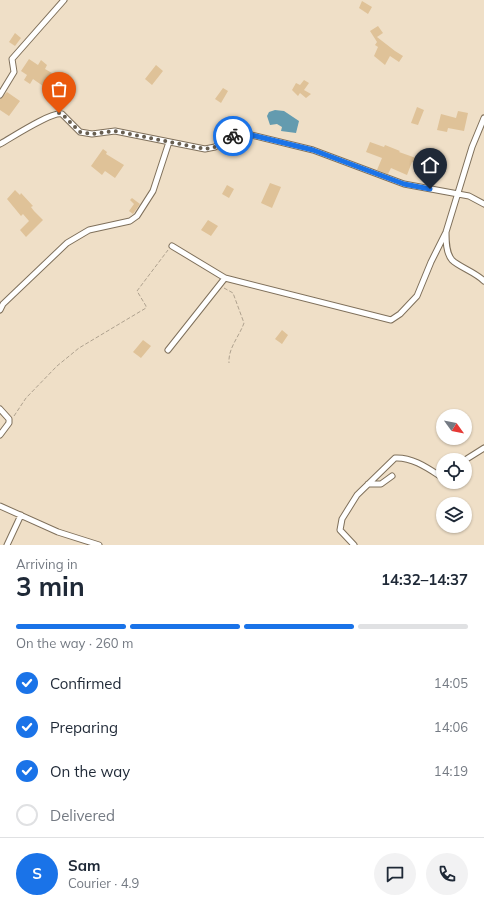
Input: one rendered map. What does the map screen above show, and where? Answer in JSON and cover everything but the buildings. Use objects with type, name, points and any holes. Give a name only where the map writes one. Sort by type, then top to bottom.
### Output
[{"type":"street","points":[[0,94],[14,72],[12,59],[64,0]]},
{"type":"street","points":[[0,144],[41,120],[59,113],[62,114],[80,132],[92,134],[115,131],[205,149],[215,147],[224,140],[235,136],[247,134],[313,150],[404,184],[469,196],[484,204]]},
{"type":"street","points":[[172,246],[225,278],[391,320],[400,314],[417,296],[446,232],[472,147],[483,122]]},
{"type":"street","points":[[0,310],[3,304],[67,243],[89,230],[130,221],[137,216],[153,191],[169,142]]},
{"type":"street","points":[[446,232],[447,250],[452,260],[470,270],[484,281]]},
{"type":"street","points":[[168,350],[225,278]]},
{"type":"street","points":[[0,409],[7,416],[9,423],[0,435]]},
{"type":"street","points":[[472,456],[484,448]]},
{"type":"street","points":[[354,545],[340,530],[342,519],[357,495],[395,458],[402,458],[428,468],[436,473]]},
{"type":"street","points":[[368,484],[381,484],[392,476]]},
{"type":"street","points":[[0,506],[58,532],[99,545]]},
{"type":"street","points":[[6,545],[21,515]]},
{"type":"path","points":[[9,423],[26,398],[57,366],[74,352],[146,308],[137,291],[172,246]]},
{"type":"path","points":[[220,285],[233,294],[244,323],[228,356],[229,363]]},
{"type":"water","points":[[275,110],[284,111],[299,121],[296,133],[281,131],[282,127],[277,124],[270,125],[267,116],[269,112]]},
{"type":"way so far","points":[[59,113],[62,114],[80,132],[102,134],[115,131],[205,149],[215,147],[224,140],[233,136]]},
{"type":"route","points":[[233,136],[247,134],[313,150],[404,184],[430,189]]}]
